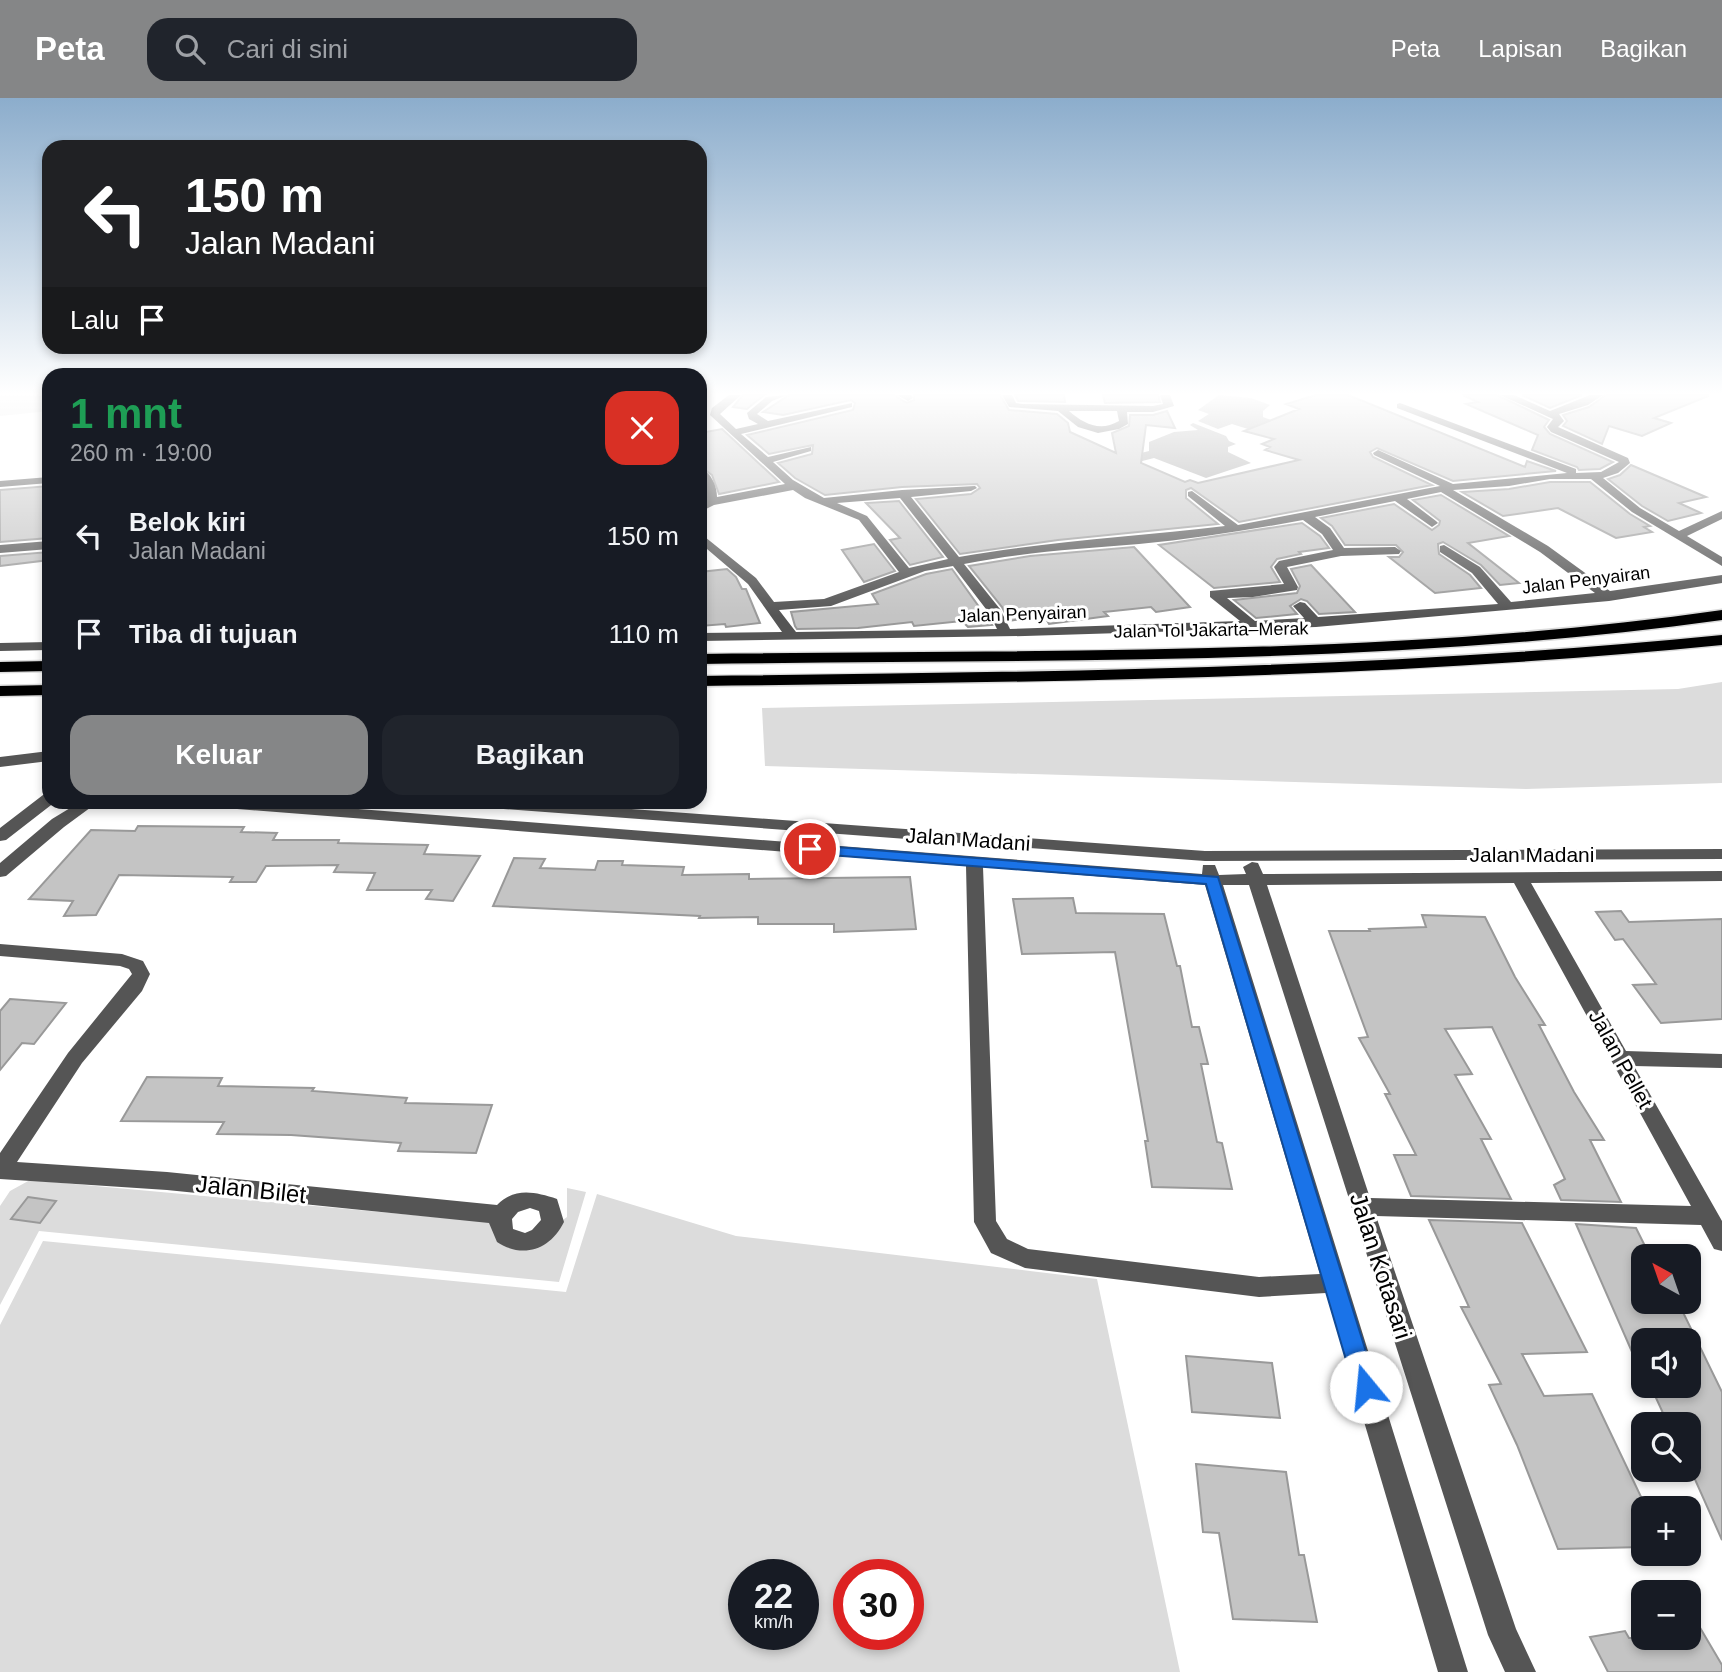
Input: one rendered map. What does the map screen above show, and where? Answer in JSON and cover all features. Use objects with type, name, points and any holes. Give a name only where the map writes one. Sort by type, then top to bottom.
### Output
[{"type":"highway","name":"Jalan Tol Jakarta–Merak","points":[[707,659],[1307,650],[1616,630],[1722,615]]},
{"type":"highway","name":"Jalan Tol Jakarta–Merak","points":[[707,681],[1314,670],[1472,663],[1722,640]]},
{"type":"highway","points":[[0,667],[42,666]]},
{"type":"highway","points":[[0,691],[42,690]]},
{"type":"street","points":[[775,468],[795,486],[820,501],[848,510],[867,521],[905,573]]},
{"type":"street","points":[[1408,468],[1447,488],[1544,549],[1609,597]]},
{"type":"street","points":[[1570,468],[1588,475],[1636,510],[1722,562]]},
{"type":"street","points":[[772,606],[825,603],[905,573],[1031,548],[1141,540],[1235,528],[1307,517],[1447,488],[1588,475],[1617,468]]},
{"type":"street","points":[[707,480],[711,491],[707,500]]},
{"type":"street","points":[[0,484],[42,481]]},
{"type":"street","points":[[707,505],[795,486]]},
{"type":"street","points":[[820,501],[971,488]]},
{"type":"street","points":[[902,493],[995,612],[1005,632]]},
{"type":"street","points":[[1192,494],[1235,528]]},
{"type":"street","points":[[1399,499],[1432,523]]},
{"type":"street","points":[[1680,535],[1722,514]]},
{"type":"street","points":[[1307,517],[1326,531],[1340,552]]},
{"type":"street","points":[[707,543],[752,580],[792,636]]},
{"type":"street","points":[[0,549],[42,546]]},
{"type":"street","points":[[1444,549],[1476,570],[1508,607]]},
{"type":"street","points":[[1252,625],[1212,590],[1258,593],[1292,587],[1280,566],[1340,552],[1395,551]]},
{"type":"street","name":"Jalan Penyairan","points":[[707,637],[1316,623],[1609,597],[1722,579]]},
{"type":"street","points":[[1300,606],[1316,623]]},
{"type":"street","points":[[0,647],[42,646]]},
{"type":"street","points":[[0,762],[42,757]]},
{"type":"street","points":[[0,836],[42,803]]},
{"type":"street","points":[[0,872],[58,823],[79,809]]},
{"type":"street","name":"Jalan Madani","points":[[301,809],[1212,880],[1252,868],[1722,854]]},
{"type":"street","name":"Jalan Madani","points":[[571,809],[1205,856],[1252,868],[1519,877],[1722,876]]},
{"type":"street","points":[[1205,856],[1453,1672]]},
{"type":"street","points":[[974,862],[985,1222],[999,1246],[1025,1258],[1259,1287],[1334,1283]]},
{"type":"street","name":"Jalan Kotasari","points":[[1252,868],[1503,1635],[1521,1672]]},
{"type":"street","name":"Jalan Pellet","points":[[1519,877],[1722,1242]]},
{"type":"street","name":"Jalan Bilet","points":[[0,950],[122,960],[136,965],[141,974],[135,986],[75,1058],[0,1169],[167,1181],[501,1215]]},
{"type":"street","points":[[1620,1058],[1722,1061]]},
{"type":"street","points":[[1362,1207],[1707,1216]]},
{"type":"shaded area","points":[[1181,468],[1235,468],[1206,478]]},
{"type":"shaded area","points":[[1722,682],[1722,783],[1526,789],[765,766],[762,708],[1678,689]]},
{"type":"shaded area","points":[[30,1180],[501,1223],[505,1233],[539,1237],[567,1217],[567,1188],[586,1192],[559,1282],[39,1231],[0,1305],[0,1206],[10,1191]]},
{"type":"shaded area","points":[[597,1194],[736,1236],[1097,1279],[1180,1672],[0,1672],[0,1325],[43,1241],[566,1292]]},
{"type":"building","points":[[707,468],[764,468],[779,482],[719,494]]},
{"type":"building","points":[[784,468],[1154,468],[1185,482],[1190,480],[1198,483],[1262,468],[1397,468],[1432,485],[1239,522],[1191,488],[1186,490],[1186,498],[1218,524],[1058,540],[960,554],[916,499],[971,494],[980,488],[977,484],[902,487],[825,495],[795,478]]},
{"type":"building","points":[[1424,468],[1549,468],[1556,471],[1453,481]]},
{"type":"building","points":[[1627,468],[1639,468],[1706,497],[1679,503],[1701,513],[1668,521],[1642,506],[1608,479],[1620,475]]},
{"type":"building","points":[[1550,482],[1590,482],[1630,514],[1650,526],[1644,527],[1652,532],[1616,538],[1558,508],[1503,516],[1462,492],[1509,489]]},
{"type":"building","points":[[42,487],[42,539],[0,542],[0,490]]},
{"type":"building","points":[[1441,495],[1509,536],[1468,543],[1519,583],[1500,585],[1481,565],[1443,542],[1438,544],[1439,554],[1470,575],[1481,588],[1435,593],[1389,557],[1399,557],[1403,552],[1396,545],[1345,545],[1332,526],[1321,518],[1394,504],[1432,530],[1440,521],[1413,500]]},
{"type":"building","points":[[899,501],[943,557],[910,565],[890,540],[900,538],[866,503]]},
{"type":"building","points":[[1302,523],[1320,536],[1329,548],[1299,552],[1301,554],[1277,559],[1271,567],[1280,582],[1214,588],[1159,545]]},
{"type":"building","points":[[874,544],[895,571],[864,582],[842,550]]},
{"type":"building","points":[[1134,547],[1190,607],[1156,612],[1151,607],[1104,612],[1108,616],[1049,624],[1044,615],[1009,621],[1002,607],[969,566],[1030,556]]},
{"type":"building","points":[[42,553],[42,561],[0,566],[0,556]]},
{"type":"building","points":[[1311,565],[1355,612],[1319,614],[1307,601],[1301,599],[1290,606],[1297,614],[1256,618],[1234,600],[1297,593],[1300,586],[1291,569]]},
{"type":"building","points":[[727,569],[736,577],[742,589],[746,589],[760,623],[726,627],[725,624],[707,625],[707,571]]},
{"type":"building","points":[[952,569],[992,625],[968,627],[962,621],[914,626],[912,622],[858,628],[797,629],[795,626],[791,612],[878,604],[872,594],[926,574]]},
{"type":"building","points":[[138,826],[244,827],[241,832],[277,833],[273,840],[339,840],[338,843],[428,845],[424,854],[480,856],[453,901],[426,899],[432,890],[367,890],[375,873],[334,872],[338,865],[266,866],[256,882],[230,882],[233,877],[119,875],[96,915],[64,916],[73,901],[29,899],[91,830],[135,831]]},
{"type":"building","points":[[514,858],[545,859],[540,868],[595,870],[598,861],[623,861],[622,865],[684,867],[682,875],[749,874],[749,879],[910,877],[916,929],[834,932],[834,924],[758,924],[758,917],[699,918],[700,916],[493,906]]},
{"type":"building","points":[[1073,898],[1076,913],[1164,914],[1177,966],[1180,966],[1192,1027],[1199,1027],[1208,1064],[1201,1064],[1217,1142],[1222,1143],[1232,1189],[1152,1187],[1145,1141],[1148,1141],[1115,952],[1022,954],[1013,899]]},
{"type":"building","points":[[1621,911],[1629,922],[1722,919],[1722,1019],[1661,1023],[1633,985],[1656,984],[1623,939],[1615,940],[1596,912]]},
{"type":"building","points":[[1422,915],[1485,917],[1515,977],[1545,1025],[1539,1025],[1574,1092],[1604,1140],[1590,1140],[1621,1202],[1561,1200],[1554,1185],[1565,1179],[1492,1027],[1445,1029],[1472,1074],[1455,1075],[1491,1139],[1481,1139],[1511,1199],[1411,1196],[1394,1155],[1416,1155],[1385,1094],[1390,1094],[1359,1038],[1368,1037],[1329,931],[1426,927]]},
{"type":"building","points":[[10,999],[66,1003],[34,1044],[22,1043],[0,1070],[0,1011]]},
{"type":"building","points":[[147,1077],[222,1078],[218,1086],[314,1088],[312,1091],[407,1098],[405,1103],[492,1105],[476,1153],[398,1151],[401,1143],[291,1135],[217,1134],[224,1122],[121,1121]]},
{"type":"building","points":[[28,1197],[56,1201],[40,1223],[11,1219]]},
{"type":"building","points":[[1429,1220],[1522,1223],[1587,1352],[1522,1354],[1544,1396],[1592,1394],[1631,1476],[1631,1482],[1634,1482],[1641,1496],[1631,1496],[1631,1547],[1558,1549],[1517,1445],[1489,1385],[1501,1384],[1461,1307],[1469,1307]]},
{"type":"building","points":[[1576,1224],[1636,1228],[1644,1244],[1631,1244],[1631,1314],[1684,1314],[1691,1328],[1631,1328],[1631,1350]]},
{"type":"building","points":[[1701,1349],[1722,1392],[1722,1540],[1696,1482],[1701,1482],[1701,1412],[1662,1412],[1656,1398],[1701,1398]]},
{"type":"building","points":[[1186,1356],[1272,1363],[1280,1418],[1192,1412]]},
{"type":"building","points":[[1196,1464],[1286,1472],[1299,1555],[1304,1555],[1317,1622],[1233,1619],[1219,1533],[1203,1532]]},
{"type":"building","points":[[1701,1629],[1722,1665],[1722,1672],[1608,1672],[1590,1637],[1625,1631],[1631,1650],[1701,1650]]},
{"type":"route","points":[[810,849],[1212,880],[1228,925],[1264,1056],[1366,1387]]}]
